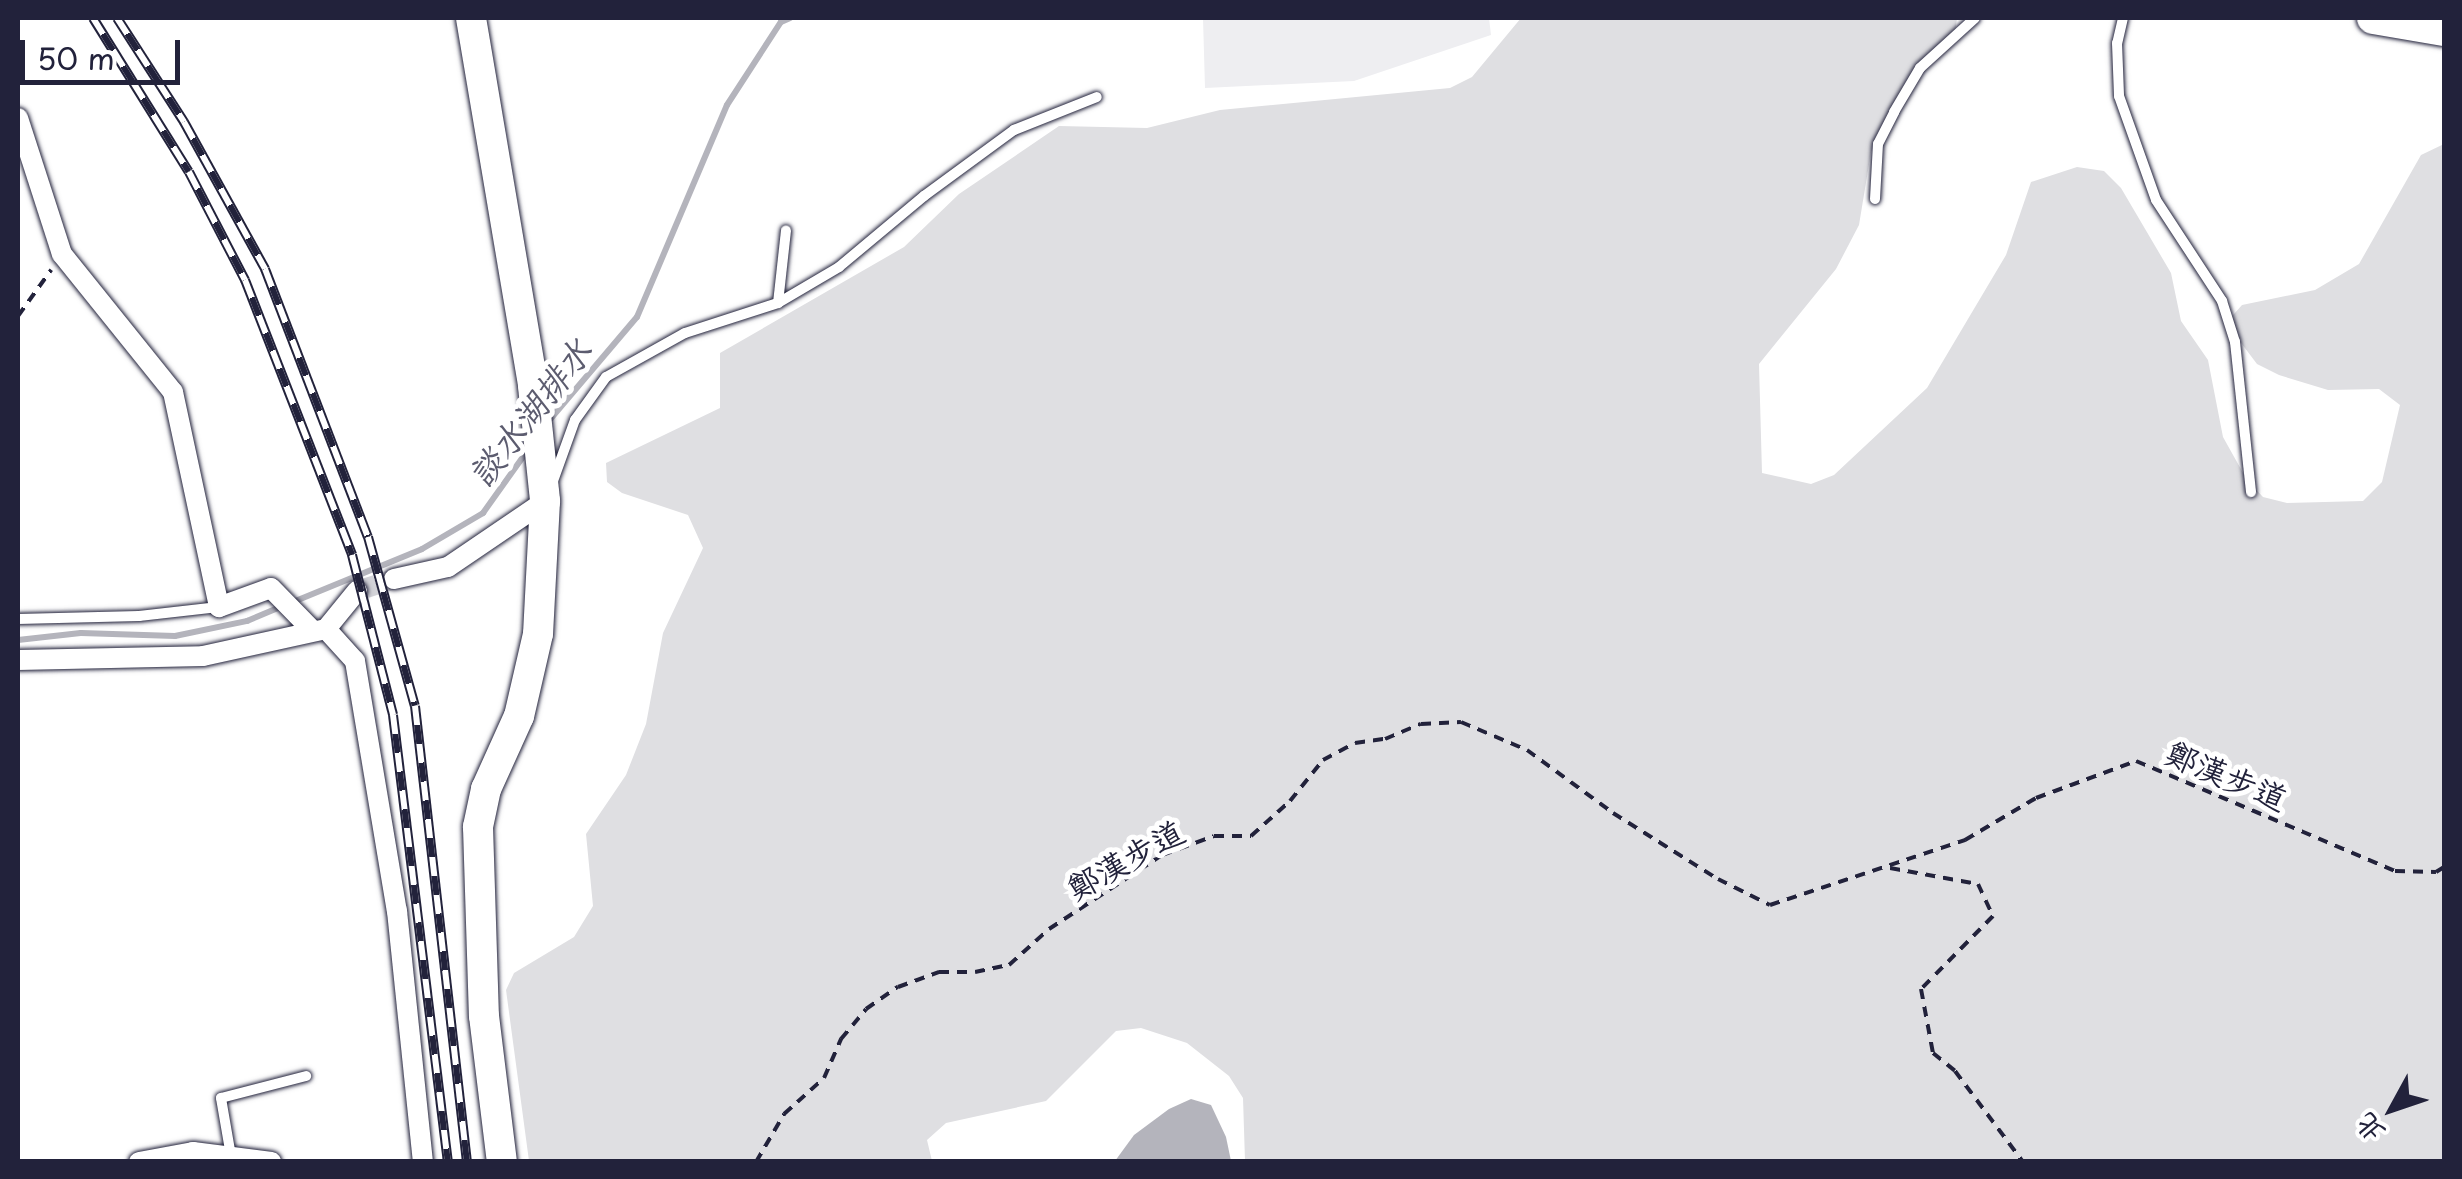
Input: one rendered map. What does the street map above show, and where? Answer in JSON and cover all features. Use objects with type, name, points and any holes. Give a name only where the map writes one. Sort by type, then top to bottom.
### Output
[{"type":"main road","points":[[2374,18],[2444,30]]},
{"type":"street","points":[[471,18],[533,386],[545,501],[538,634],[518,716],[486,789],[478,828],[484,1016],[502,1162]]},
{"type":"street","points":[[18,118],[62,254],[173,392],[220,607],[271,588],[355,661],[397,911],[423,1162]]},
{"type":"street","points":[[394,579],[448,567],[545,501]]},
{"type":"street","points":[[18,660],[203,656],[312,626],[356,591]]},
{"type":"street","points":[[139,1162],[193,1152],[271,1162]]},
{"type":"lane","points":[[1874,199],[1878,144],[1894,112],[1920,68],[1975,18]]},
{"type":"lane","points":[[2123,18],[2117,43],[2119,96],[2156,200],[2222,301],[2235,342],[2251,492]]},
{"type":"lane","points":[[545,501],[576,420],[606,377],[685,333],[778,303],[839,268],[924,196],[1014,130],[1097,97]]},
{"type":"lane","points":[[778,303],[786,230]]},
{"type":"lane","points":[[18,619],[140,616],[220,607]]},
{"type":"lane","points":[[231,1156],[221,1098],[306,1076]]},
{"type":"path","points":[[18,316],[62,254]]},
{"type":"path","name":"鄭漢步道","points":[[756,1162],[784,1114],[824,1078],[841,1038],[866,1009],[882,998],[938,972],[975,972],[1010,964],[1049,928],[1162,856],[1214,836],[1250,836],[1290,801],[1323,760],[1354,743],[1385,739],[1422,724],[1461,722],[1527,750],[1613,813],[1718,879],[1770,906],[1965,840],[2036,798],[2136,761],[2395,871],[2436,872],[2444,867]]},
{"type":"path","name":"鄭漢步道","points":[[1885,867],[1978,884],[1993,916],[1922,989],[1934,1054],[1954,1071],[2023,1162]]},
{"type":"shaded area","points":[[1203,18],[1489,18],[1491,35],[1354,81],[1205,88]]},
{"type":"shaded area","points":[[1521,18],[1957,18],[1955,33],[1907,89],[1871,152],[1859,225],[1836,269],[1759,364],[1762,473],[1811,484],[1834,475],[1927,388],[2006,255],[2031,182],[2077,167],[2104,171],[2121,188],[2171,273],[2181,321],[2208,360],[2223,437],[2247,480],[2263,497],[2287,503],[2363,501],[2382,482],[2400,405],[2379,389],[2328,390],[2279,375],[2257,364],[2226,323],[2242,305],[2315,290],[2359,264],[2421,155],[2444,144],[2444,1161],[1245,1161],[1243,1098],[1229,1076],[1187,1043],[1141,1028],[1116,1031],[1046,1101],[946,1123],[927,1140],[932,1161],[529,1161],[506,990],[514,973],[574,937],[593,906],[586,834],[626,775],[646,724],[663,633],[703,548],[688,515],[622,493],[607,482],[606,463],[720,408],[720,353],[904,247],[959,194],[1059,126],[1147,128],[1220,110],[1450,88],[1472,77]]},
{"type":"shaded area","points":[[1191,1099],[1211,1105],[1226,1137],[1231,1161],[1115,1161],[1134,1135],[1169,1109]]},
{"type":"waterway","name":"談水湖排水","points":[[547,423],[637,317],[727,105],[781,22],[790,18]]},
{"type":"waterway","name":"談水湖排水","points":[[293,602],[422,549],[483,513],[528,450]]},
{"type":"waterway","name":"談水湖排水","points":[[18,640],[81,633],[175,636],[247,621],[282,606]]},
{"type":"tunnel","points":[[357,591],[394,579]]},
{"type":"railway","points":[[93,18],[189,172],[245,280],[352,555],[393,715],[448,1162]]},
{"type":"railway","points":[[117,18],[184,122],[265,269],[368,537],[415,706],[467,1162]]}]
